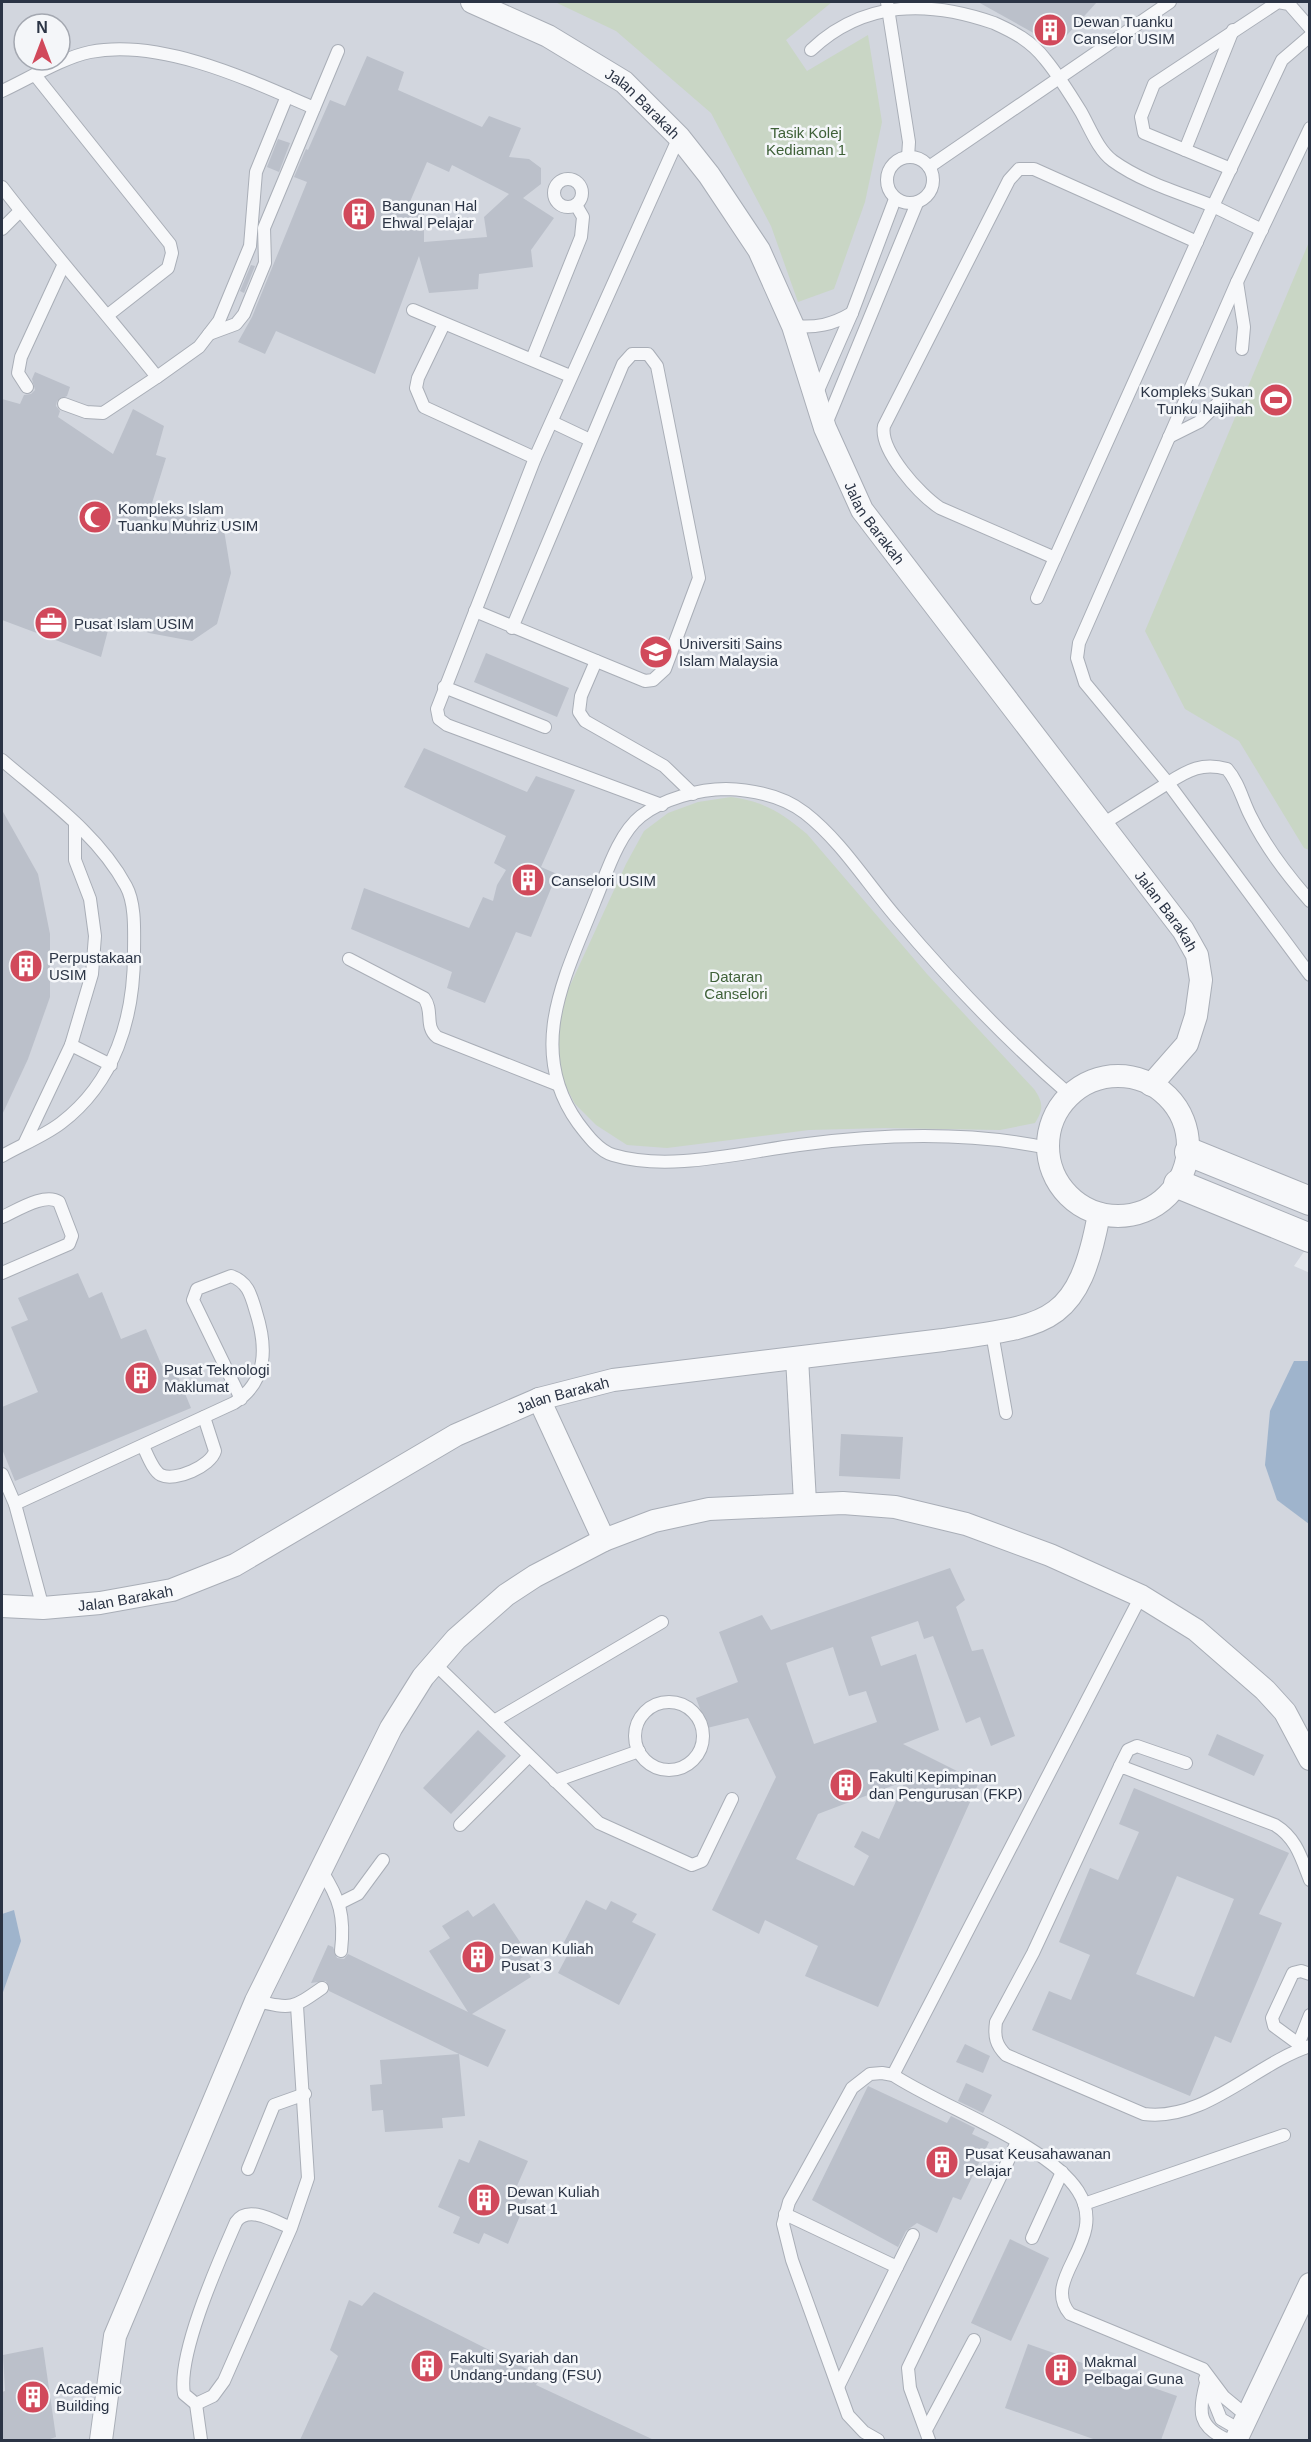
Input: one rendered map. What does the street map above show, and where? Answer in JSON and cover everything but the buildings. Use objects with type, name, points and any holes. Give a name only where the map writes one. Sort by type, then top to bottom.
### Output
[{"type":"street","name":"Jalan Barakah","points":[[472,2],[548,36],[624,82],[679,137],[710,175],[759,250],[793,326],[825,428],[862,510],[1183,930],[1197,955],[1201,980],[1196,1016],[1187,1044],[1152,1085]]},
{"type":"street","points":[[1109,1077],[1131,1077],[1152,1085],[1168,1097],[1180,1113],[1187,1132],[1189,1152],[1178,1184],[1163,1201],[1143,1212],[1121,1216],[1099,1214],[1079,1205],[1062,1190],[1052,1170],[1048,1148],[1050,1128],[1058,1110],[1070,1095],[1088,1083],[1109,1077]]},
{"type":"street","points":[[1189,1152],[1310,1201]]},
{"type":"street","points":[[1178,1184],[1310,1238]]},
{"type":"street","name":"Jalan Barakah","points":[[2,1606],[43,1608],[100,1603],[172,1590],[236,1564],[456,1435],[539,1399],[613,1380],[992,1333],[1044,1320],[1064,1306],[1078,1288],[1092,1253],[1099,1214]]},
{"type":"street","points":[[797,1358],[805,1502]]},
{"type":"street","points":[[539,1399],[604,1540]]},
{"type":"street","points":[[101,2440],[115,2336],[256,2001],[392,1728],[435,1664],[465,1629],[506,1595],[535,1576],[604,1540],[654,1521],[709,1509],[805,1502],[894,1507],[966,1524],[1050,1555],[1141,1596],[1196,1630],[1265,1690],[1285,1712],[1310,1759]]},
{"type":"street","points":[[1238,2432],[1310,2284]]},
{"type":"lane","points":[[811,50],[827,33],[887,3],[918,2],[948,5],[1012,31],[1032,44],[1059,77],[1099,144],[1112,160],[1150,182],[1213,206],[1262,230]]},
{"type":"lane","points":[[929,167],[1170,2]]},
{"type":"lane","points":[[1231,169],[1149,135],[1142,128],[1141,117],[1152,88],[1157,81],[1274,4],[1284,2],[1293,7],[1310,28]]},
{"type":"lane","points":[[887,3],[909,142],[908,157]]},
{"type":"lane","points":[[1185,150],[1233,30]]},
{"type":"lane","points":[[1037,598],[1213,206],[1282,60],[1310,36]]},
{"type":"lane","points":[[2,92],[88,52],[140,51],[173,56],[208,67],[314,108]]},
{"type":"lane","points":[[209,334],[236,324],[244,314],[265,262],[264,228],[338,51]]},
{"type":"lane","points":[[35,75],[170,244],[172,253],[168,268],[108,315]]},
{"type":"lane","points":[[63,404],[94,414],[104,413],[199,347],[219,321],[250,246],[256,172],[287,96]]},
{"type":"lane","points":[[1310,128],[1169,437],[1079,643],[1077,658],[1079,671],[1092,694],[1168,783],[1310,975]]},
{"type":"lane","points":[[662,805],[447,725],[437,714],[444,687],[535,458],[679,137]]},
{"type":"lane","points":[[825,428],[917,203],[932,188],[929,167],[918,158],[908,157],[892,165],[886,176],[888,189],[895,199],[917,203]]},
{"type":"lane","points":[[1055,558],[929,500],[884,444],[884,426],[1009,180],[1019,170],[1034,170],[1197,242]]},
{"type":"lane","points":[[2,187],[63,266],[108,315],[157,377]]},
{"type":"lane","points":[[815,396],[852,313],[895,199]]},
{"type":"lane","points":[[532,359],[581,237],[583,217],[576,205]]},
{"type":"lane","points":[[2,229],[20,211]]},
{"type":"lane","points":[[27,387],[18,373],[21,357],[63,266]]},
{"type":"lane","points":[[1238,282],[1242,305],[1242,349]]},
{"type":"lane","points":[[413,310],[570,376]]},
{"type":"lane","points":[[793,326],[823,326],[835,323],[852,313]]},
{"type":"lane","points":[[444,324],[418,378],[416,388],[424,406],[535,458]]},
{"type":"lane","points":[[476,611],[512,628],[645,681],[660,675],[676,643],[699,578],[657,366],[648,354],[632,354],[622,364],[512,628]]},
{"type":"lane","points":[[1169,437],[1199,422],[1223,398]]},
{"type":"lane","points":[[552,422],[590,440]]},
{"type":"lane","points":[[596,661],[581,696],[579,712],[585,721],[664,766],[693,794]]},
{"type":"lane","points":[[444,687],[544,727]]},
{"type":"lane","points":[[2,760],[75,823],[107,856],[128,888],[134,928],[134,978],[123,1035],[111,1065],[97,1088],[61,1123],[2,1156]]},
{"type":"lane","points":[[1101,825],[1192,768],[1216,765],[1227,769],[1238,784],[1250,815],[1274,855],[1310,901]]},
{"type":"lane","points":[[1048,1148],[975,1138],[879,1137],[803,1144],[697,1159],[650,1161],[610,1155],[588,1137],[570,1112],[556,1084],[552,1055],[553,1030],[561,987],[623,841],[641,817],[662,805],[693,794],[723,789],[756,792],[777,798],[803,811],[835,841],[966,999],[1070,1095]]},
{"type":"lane","points":[[25,1142],[71,1045],[92,974],[95,936],[90,899],[75,861],[75,823]]},
{"type":"lane","points":[[349,959],[424,998],[429,1006],[429,1026],[437,1037],[556,1084]]},
{"type":"lane","points":[[71,1045],[111,1065]]},
{"type":"lane","points":[[2,1217],[45,1199],[55,1199],[59,1202],[72,1236],[69,1245],[2,1273]]},
{"type":"lane","points":[[15,1504],[241,1399],[256,1382],[262,1367],[264,1335],[247,1286],[240,1279],[231,1276],[197,1289],[193,1300],[241,1399]]},
{"type":"lane","points":[[992,1333],[1006,1413]]},
{"type":"lane","points":[[143,1446],[158,1473],[164,1476],[176,1476],[207,1463],[215,1451],[204,1417]]},
{"type":"lane","points":[[2,1474],[15,1504],[43,1608]]},
{"type":"lane","points":[[893,2075],[1141,1596]]},
{"type":"lane","points":[[494,1721],[662,1622]]},
{"type":"lane","points":[[435,1664],[599,1823],[692,1865],[702,1861],[732,1800]]},
{"type":"lane","points":[[665,1702],[679,1704],[698,1718],[703,1736],[699,1752],[686,1765],[675,1769],[655,1767],[639,1751],[635,1741],[637,1724],[643,1714],[654,1706],[665,1702]]},
{"type":"lane","points":[[1186,1763],[1137,1746],[1128,1750],[1033,1953],[996,2022],[994,2032],[999,2048],[1006,2055],[1144,2114],[1155,2115],[1188,2108],[1222,2095],[1259,2069],[1304,2046]]},
{"type":"lane","points":[[555,1781],[639,1751]]},
{"type":"lane","points":[[460,1825],[529,1756]]},
{"type":"lane","points":[[1119,1766],[1275,1825],[1289,1833],[1310,1880]]},
{"type":"lane","points":[[1295,1843],[1310,1846]]},
{"type":"lane","points":[[340,1904],[358,1894],[383,1860]]},
{"type":"lane","points":[[321,1870],[340,1904],[344,1930],[341,1951]]},
{"type":"lane","points":[[1304,2046],[1274,2026],[1272,2018],[1293,1973],[1301,1971],[1310,1974]]},
{"type":"lane","points":[[256,2001],[284,2008],[297,2006],[322,1988]]},
{"type":"lane","points":[[196,2404],[213,2396],[221,2387],[291,2228],[308,2178],[297,2006]]},
{"type":"lane","points":[[1304,2046],[1310,2015]]},
{"type":"lane","points":[[878,2440],[864,2432],[848,2415],[784,2237],[784,2214],[852,2088],[870,2074],[882,2073],[893,2075],[1017,2142],[1062,2172],[1079,2193],[1087,2212],[1087,2228],[1064,2281],[1064,2307],[1070,2314],[1203,2369],[1224,2397],[1238,2432]]},
{"type":"lane","points":[[248,2169],[274,2105],[304,2094]]},
{"type":"lane","points":[[1084,2204],[1284,2135]]},
{"type":"lane","points":[[927,2435],[910,2388],[908,2368],[1017,2142]]},
{"type":"lane","points":[[1032,2238],[1062,2172]]},
{"type":"lane","points":[[201,2440],[196,2404],[184,2394],[184,2373],[193,2333],[236,2222],[239,2217],[249,2214],[291,2228]]},
{"type":"lane","points":[[784,2214],[897,2267]]},
{"type":"lane","points":[[839,2385],[913,2235]]},
{"type":"lane","points":[[927,2435],[974,2340]]},
{"type":"lane","points":[[1203,2369],[1206,2383],[1221,2419],[1238,2432]]},
{"type":"shaded area","name":"Universiti Sains Islam Malaysia","points":[[2,2],[1309,2],[1310,1243],[1294,1266],[1310,1273],[1309,2440],[2,2440]]},
{"type":"green space","name":"Tasik Kolej Kediaman 1","points":[[555,2],[832,2],[786,40],[807,71],[868,35],[882,122],[865,202],[834,289],[798,302],[771,226],[711,113],[616,31]]},
{"type":"green space","name":"Kompleks Sukan Tunku Najihah","points":[[1309,242],[1309,850],[1304,848],[1239,741],[1185,709],[1145,631]]},
{"type":"green space","name":"Dataran Canselori","points":[[731,797],[772,809],[807,834],[927,974],[1034,1089],[1041,1106],[1035,1123],[1000,1130],[886,1128],[809,1130],[667,1148],[627,1145],[596,1125],[575,1104],[561,1078],[556,1040],[567,992],[626,864],[644,831],[668,813],[698,802]]},
{"type":"water","points":[[1294,1361],[1309,1361],[1309,1524],[1277,1500],[1265,1465],[1270,1411]]},
{"type":"water","points":[[14,1910],[21,1941],[2,1995],[2,1914]]},
{"type":"place","name":"Dewan Tuanku Canselor USIM","points":[[1050,30]]},
{"type":"place","name":"Bangunan Hal Ehwal Pelajar","points":[[359,214]]},
{"type":"place","name":"Kompleks Sukan Tunku Najihah","points":[[1276,400]]},
{"type":"place","name":"Kompleks Islam Tuanku Muhriz USIM","points":[[95,517]]},
{"type":"place","name":"Pusat Islam USIM","points":[[51,623]]},
{"type":"place","name":"Universiti Sains Islam Malaysia","points":[[656,652]]},
{"type":"place","name":"Canselori USIM","points":[[528,880]]},
{"type":"place","name":"Perpustakaan USIM","points":[[26,966]]},
{"type":"place","name":"Pusat Teknologi Maklumat","points":[[141,1378]]},
{"type":"place","name":"Fakulti Kepimpinan dan Pengurusan (FKP)","points":[[846,1785]]},
{"type":"place","name":"Dewan Kuliah Pusat 3","points":[[478,1957]]},
{"type":"place","name":"Pusat Keusahawanan Pelajar","points":[[942,2162]]},
{"type":"place","name":"Dewan Kuliah Pusat 1","points":[[484,2200]]},
{"type":"place","name":"Fakulti Syariah dan Undang-undang (FSU)","points":[[427,2366]]},
{"type":"place","name":"Makmal Pelbagai Guna","points":[[1061,2370]]},
{"type":"place","name":"Academic Building","points":[[33,2397]]}]
